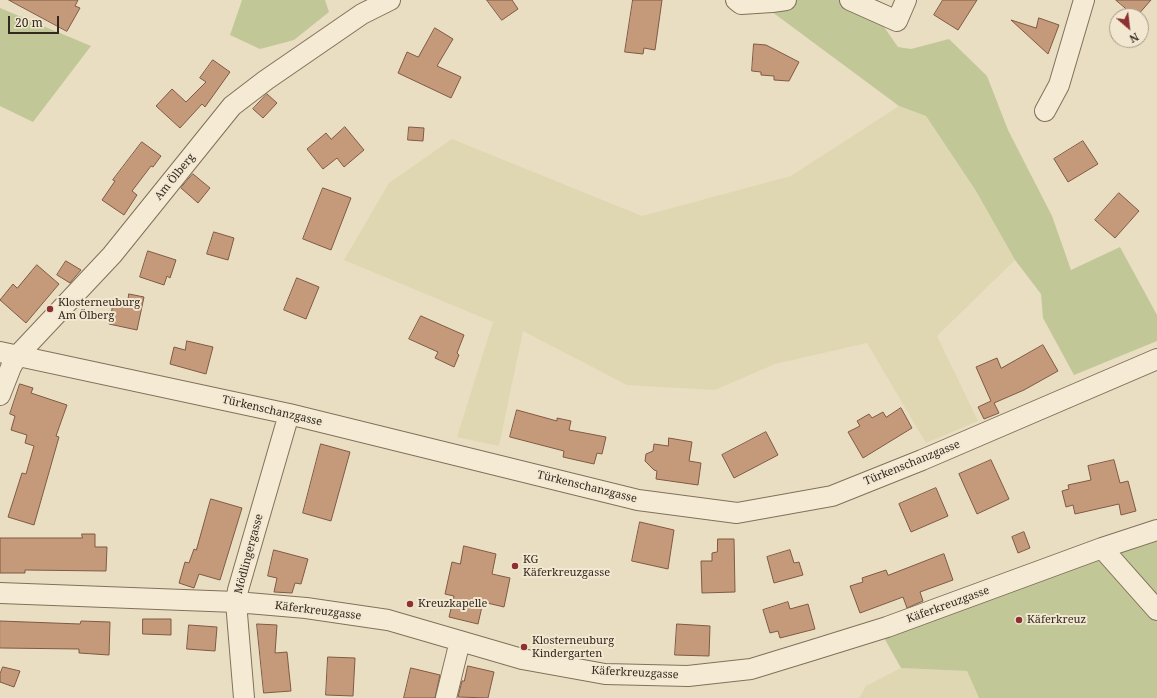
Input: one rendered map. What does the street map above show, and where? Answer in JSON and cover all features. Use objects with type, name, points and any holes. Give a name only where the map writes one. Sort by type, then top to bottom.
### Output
[{"type":"street","name":"Am Ölberg","points":[[0,395],[11,367],[9,354],[112,255],[232,106],[266,80],[362,14],[390,0]]},
{"type":"street","points":[[736,0],[740,4],[786,0]]},
{"type":"street","points":[[850,0],[897,21],[906,0]]},
{"type":"street","points":[[1045,111],[1059,85],[1084,0]]},
{"type":"street","name":"Türkenschanzgasse","points":[[9,354],[289,414],[638,500],[737,513],[832,496],[922,460],[1157,359]]},
{"type":"street","name":"Mödlingergasse","points":[[244,698],[236,602],[238,590],[289,414]]},
{"type":"street","name":"Käferkreuzgasse","points":[[0,593],[236,602],[306,608],[388,620],[522,659],[605,674],[688,676],[751,669],[887,627],[1102,548],[1157,530]]},
{"type":"street","points":[[1102,548],[1157,610]]},
{"type":"street","points":[[446,698],[460,641]]},
{"type":"shaded area","points":[[899,106],[926,116],[976,191],[1015,260],[937,336],[978,421],[926,443],[867,343],[775,364],[715,390],[627,385],[523,331],[499,446],[457,437],[493,322],[344,260],[389,183],[452,139],[642,216],[791,176]]},
{"type":"shaded area","points":[[901,668],[967,671],[979,698],[859,698],[866,686]]},
{"type":"green space","points":[[242,0],[325,0],[329,12],[294,40],[260,49],[230,35]]},
{"type":"green space","points":[[756,0],[848,0],[872,10],[898,47],[911,49],[949,39],[987,76],[1008,130],[1052,216],[1071,270],[1120,247],[1157,315],[1157,341],[1074,375],[1043,318],[1041,294],[1015,260],[976,191],[926,116],[899,106]]},
{"type":"green space","points":[[0,8],[91,46],[33,122],[0,106]]},
{"type":"green space","points":[[1157,537],[1157,698],[979,698],[967,671],[901,668],[883,636]]},
{"type":"building","points":[[9,0],[78,0],[75,6],[80,8],[67,31]]},
{"type":"building","points":[[487,0],[512,0],[518,9],[502,20]]},
{"type":"building","points":[[633,0],[662,0],[655,50],[644,48],[643,54],[625,52]]},
{"type":"building","points":[[943,0],[977,0],[958,30],[934,15]]},
{"type":"building","points":[[1116,0],[1151,0],[1144,8],[1126,8]]},
{"type":"building","points":[[1039,18],[1059,25],[1048,54],[1011,20],[1036,28]]},
{"type":"building","points":[[435,28],[453,39],[437,66],[461,77],[451,98],[398,73],[407,52],[418,57]]},
{"type":"building","points":[[754,44],[766,45],[799,62],[789,81],[774,80],[774,76],[761,75],[761,72],[752,71]]},
{"type":"building","points":[[213,60],[230,72],[205,107],[202,104],[180,128],[156,106],[172,89],[186,102],[206,82],[200,78]]},
{"type":"building","points":[[267,94],[277,103],[263,118],[253,109]]},
{"type":"building","points":[[345,127],[364,150],[344,167],[337,158],[323,169],[307,149],[326,133],[331,139]]},
{"type":"building","points":[[409,127],[424,128],[423,141],[408,140]]},
{"type":"building","points":[[1083,141],[1098,164],[1068,182],[1054,159]]},
{"type":"building","points":[[142,142],[161,156],[153,167],[151,166],[132,191],[137,195],[124,215],[102,200],[115,181],[113,180]]},
{"type":"building","points":[[193,174],[210,188],[198,203],[181,188]]},
{"type":"building","points":[[323,188],[351,198],[331,250],[303,239]]},
{"type":"building","points":[[1119,193],[1139,211],[1115,238],[1095,220]]},
{"type":"building","points":[[214,232],[234,238],[228,260],[207,254]]},
{"type":"building","points":[[148,251],[176,260],[170,278],[167,276],[164,285],[140,277]]},
{"type":"building","points":[[66,261],[81,270],[70,283],[57,275]]},
{"type":"building","points":[[37,265],[59,284],[26,323],[0,300],[13,284],[17,288]]},
{"type":"building","points":[[297,278],[319,287],[306,319],[284,310]]},
{"type":"building","points":[[129,294],[144,297],[137,330],[109,324],[113,304],[127,307]]},
{"type":"building","points":[[421,316],[464,335],[457,353],[459,355],[454,367],[435,358],[438,352],[409,339]]},
{"type":"building","points":[[187,341],[213,347],[206,374],[170,364],[174,347],[185,350]]},
{"type":"building","points":[[1043,345],[1058,371],[1024,390],[994,403],[999,413],[984,419],[978,407],[991,401],[976,367],[997,358],[1001,368]]},
{"type":"building","points":[[20,384],[33,388],[31,393],[67,405],[56,436],[59,437],[34,525],[8,517],[22,473],[26,474],[34,446],[25,443],[27,435],[11,430],[15,416],[10,414]]},
{"type":"building","points":[[901,408],[912,428],[863,458],[848,432],[860,426],[857,421],[869,414],[872,418],[883,412],[886,417]]},
{"type":"building","points":[[517,410],[557,421],[557,418],[571,421],[569,430],[606,437],[602,454],[597,453],[594,464],[563,457],[564,451],[510,437]]},
{"type":"building","points":[[766,432],[778,455],[734,478],[722,455]]},
{"type":"building","points":[[669,438],[692,442],[689,461],[701,463],[698,485],[656,479],[657,471],[645,461],[646,454],[653,451],[654,444],[668,446]]},
{"type":"building","points":[[321,444],[350,452],[331,521],[303,513]]},
{"type":"building","points":[[991,460],[1009,499],[977,514],[959,474]]},
{"type":"building","points":[[1114,460],[1120,483],[1128,481],[1136,511],[1121,515],[1119,504],[1075,514],[1073,505],[1066,507],[1062,491],[1069,489],[1068,485],[1091,480],[1088,466]]},
{"type":"building","points":[[936,488],[948,516],[911,532],[899,504]]},
{"type":"building","points":[[211,499],[242,508],[220,580],[199,574],[194,588],[179,583],[185,562],[189,563],[194,549],[196,550]]},
{"type":"building","points":[[640,522],[674,530],[668,569],[632,561]]},
{"type":"building","points":[[1024,532],[1030,548],[1018,553],[1012,537]]},
{"type":"building","points":[[82,534],[95,534],[95,547],[107,547],[106,571],[25,570],[25,573],[0,573],[0,538],[82,538]]},
{"type":"building","points":[[718,539],[734,539],[735,592],[702,593],[701,561],[712,561],[712,553],[717,552]]},
{"type":"building","points":[[464,546],[496,554],[492,574],[510,578],[504,607],[483,602],[478,624],[449,617],[454,596],[445,594],[452,562],[460,564]]},
{"type":"building","points":[[274,550],[308,559],[301,584],[295,583],[292,593],[274,592],[277,578],[268,576]]},
{"type":"building","points":[[790,550],[794,563],[799,562],[803,575],[774,583],[767,557]]},
{"type":"building","points":[[944,554],[953,580],[920,592],[923,601],[907,608],[903,597],[860,613],[850,586],[863,582],[862,578],[886,570],[888,575]]},
{"type":"building","points":[[788,602],[790,609],[808,604],[815,629],[780,638],[778,631],[770,633],[763,610]]},
{"type":"building","points":[[143,619],[171,619],[171,635],[143,634]]},
{"type":"building","points":[[0,621],[80,624],[81,621],[110,622],[109,655],[79,653],[79,649],[0,648]]},
{"type":"building","points":[[257,624],[277,625],[275,653],[287,652],[291,691],[264,693]]},
{"type":"building","points":[[677,624],[710,626],[709,656],[675,655]]},
{"type":"building","points":[[189,625],[217,627],[215,651],[187,649]]},
{"type":"building","points":[[328,657],[355,658],[353,696],[326,695]]},
{"type":"building","points":[[468,666],[494,672],[488,698],[458,697]]},
{"type":"building","points":[[3,667],[20,671],[14,687],[0,682],[0,674]]},
{"type":"building","points":[[411,668],[440,675],[435,698],[404,698]]},
{"type":"place","name":"Klosterneuburg Am Ölberg","points":[[50,309]]},
{"type":"place","name":"KG Käferkreuzgasse","points":[[515,566]]},
{"type":"place","name":"Kreuzkapelle","points":[[410,604]]},
{"type":"place","name":"Käferkreuz","points":[[1019,620]]},
{"type":"place","name":"Klosterneuburg Kindergarten","points":[[524,647]]}]
